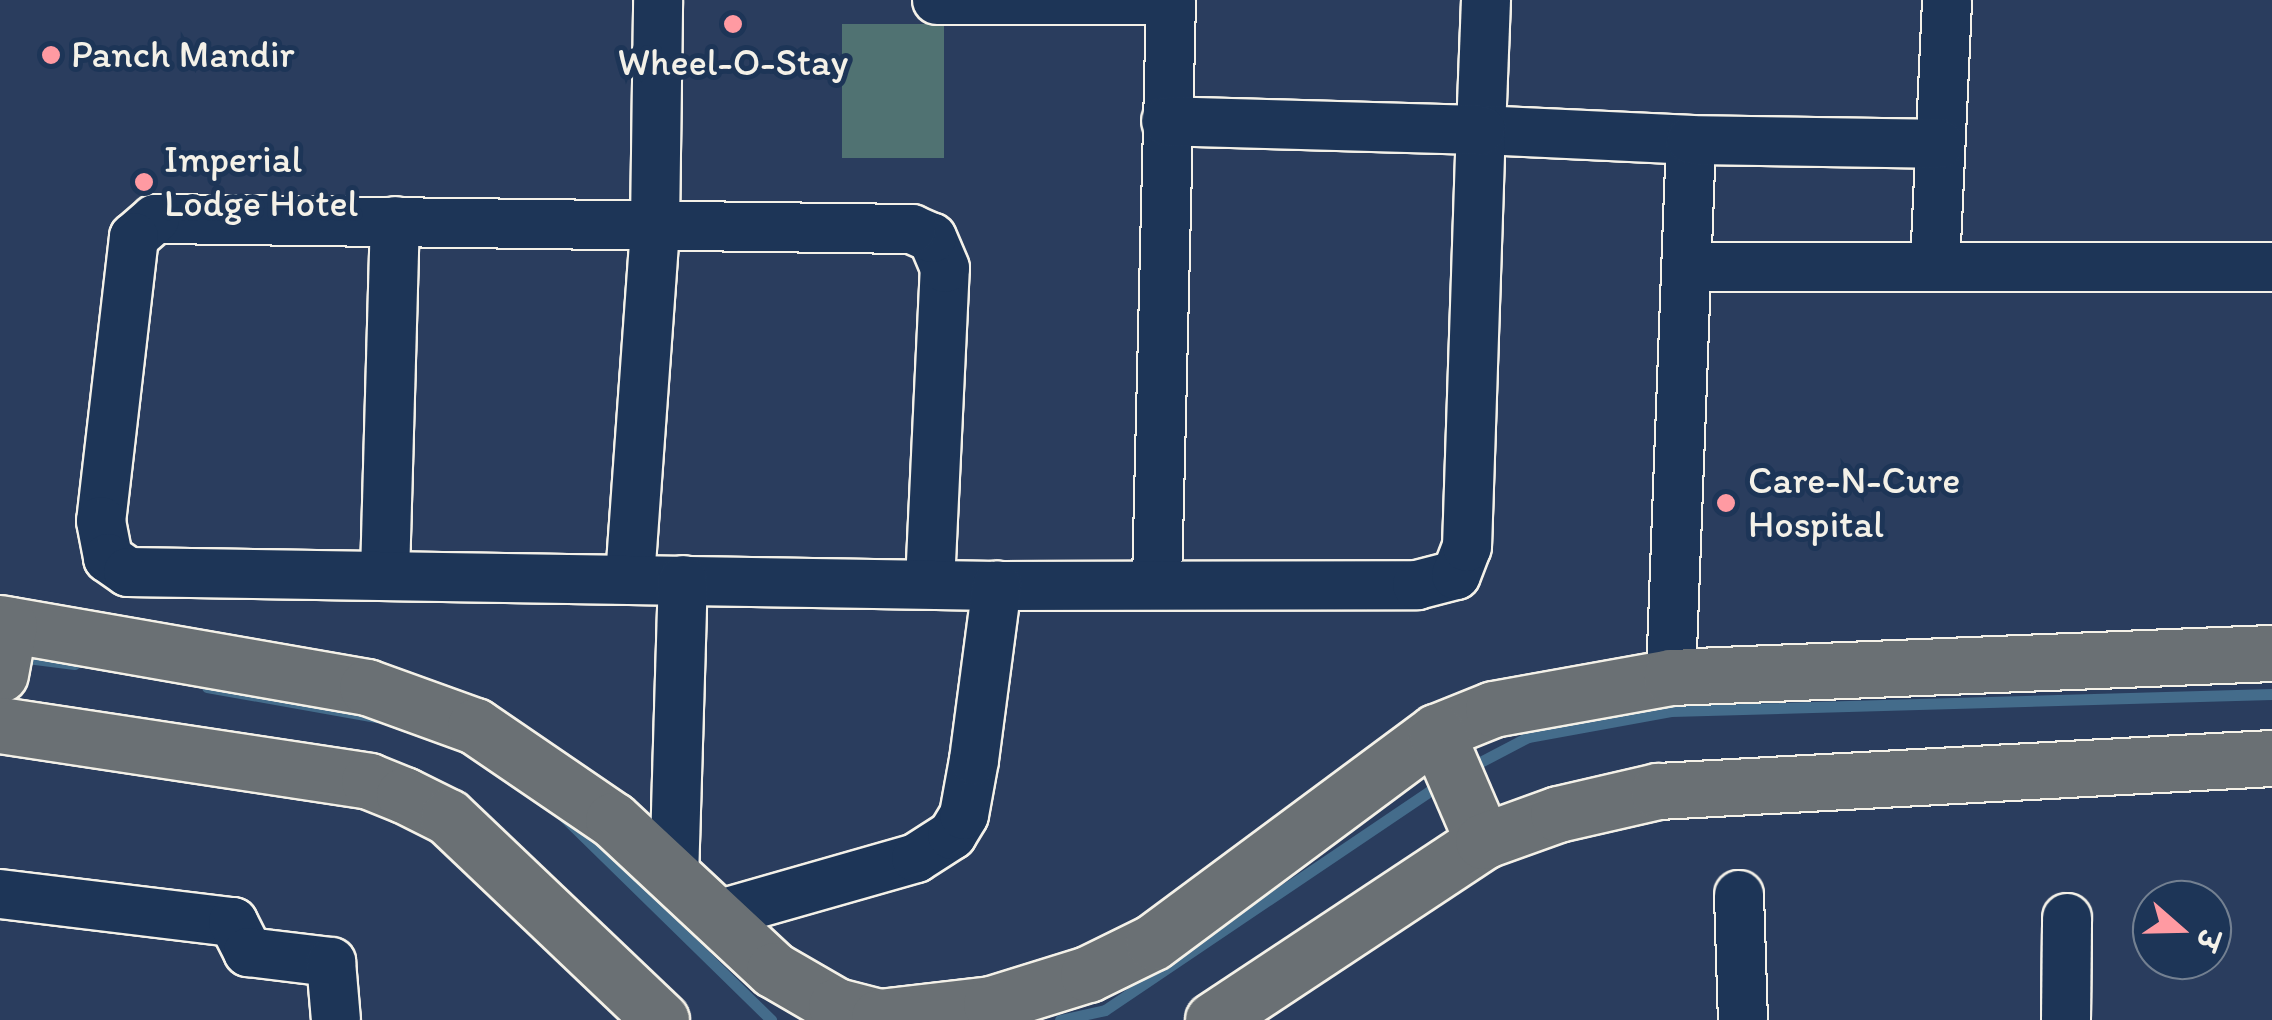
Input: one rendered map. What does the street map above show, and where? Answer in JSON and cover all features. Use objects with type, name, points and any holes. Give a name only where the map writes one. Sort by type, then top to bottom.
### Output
[{"type":"main road","points":[[3,642],[282,669],[427,707],[514,750],[613,820],[774,970],[836,1006],[880,1017],[991,1004],[1088,974],[1153,942],[1444,748],[1493,710],[1671,676],[2272,653]]},
{"type":"main road","points":[[0,726],[368,780],[404,795],[448,817],[661,1020]]},
{"type":"main road","points":[[1444,748],[1479,831]]},
{"type":"main road","points":[[1213,1020],[1479,831],[1658,791],[2272,758]]},
{"type":"street","points":[[630,578],[655,225],[658,0]]},
{"type":"street","points":[[937,0],[1163,0]]},
{"type":"street","points":[[1157,582],[1171,0]]},
{"type":"street","points":[[930,583],[945,268],[932,238],[890,224],[155,219],[141,228],[127,257],[101,521],[108,558],[128,572],[997,586],[1439,583],[1463,564],[1486,0]]},
{"type":"street","points":[[1935,266],[1947,0]]},
{"type":"street","points":[[1166,121],[1692,140],[1940,144]]},
{"type":"street","points":[[1671,676],[1692,140]]},
{"type":"street","points":[[386,575],[394,221]]},
{"type":"street","points":[[1689,267],[2272,267]]},
{"type":"street","points":[[674,878],[683,580]]},
{"type":"street","points":[[712,916],[916,858],[952,834],[968,796],[997,586]]},
{"type":"street","points":[[0,894],[233,922],[248,952],[331,962],[336,1020]]},
{"type":"street","points":[[1739,895],[1743,1020]]},
{"type":"street","points":[[2066,1020],[2067,918]]},
{"type":"green space","points":[[842,24],[944,24],[944,158],[842,158]]},
{"type":"waterway","points":[[19,657],[75,664]]},
{"type":"waterway","points":[[207,687],[376,717]]},
{"type":"waterway","points":[[1465,770],[1528,737],[1671,711],[2272,694]]},
{"type":"waterway","points":[[1060,1020],[1105,1010],[1440,784]]},
{"type":"waterway","points":[[564,817],[771,1020]]},
{"type":"place","name":"Wheel-O-Stay","points":[[733,24]]},
{"type":"place","name":"Panch Mandir","points":[[51,55]]},
{"type":"place","name":"Imperial Lodge Hotel","points":[[144,182]]},
{"type":"place","name":"Care-N-Cure Hospital","points":[[1726,503]]}]
